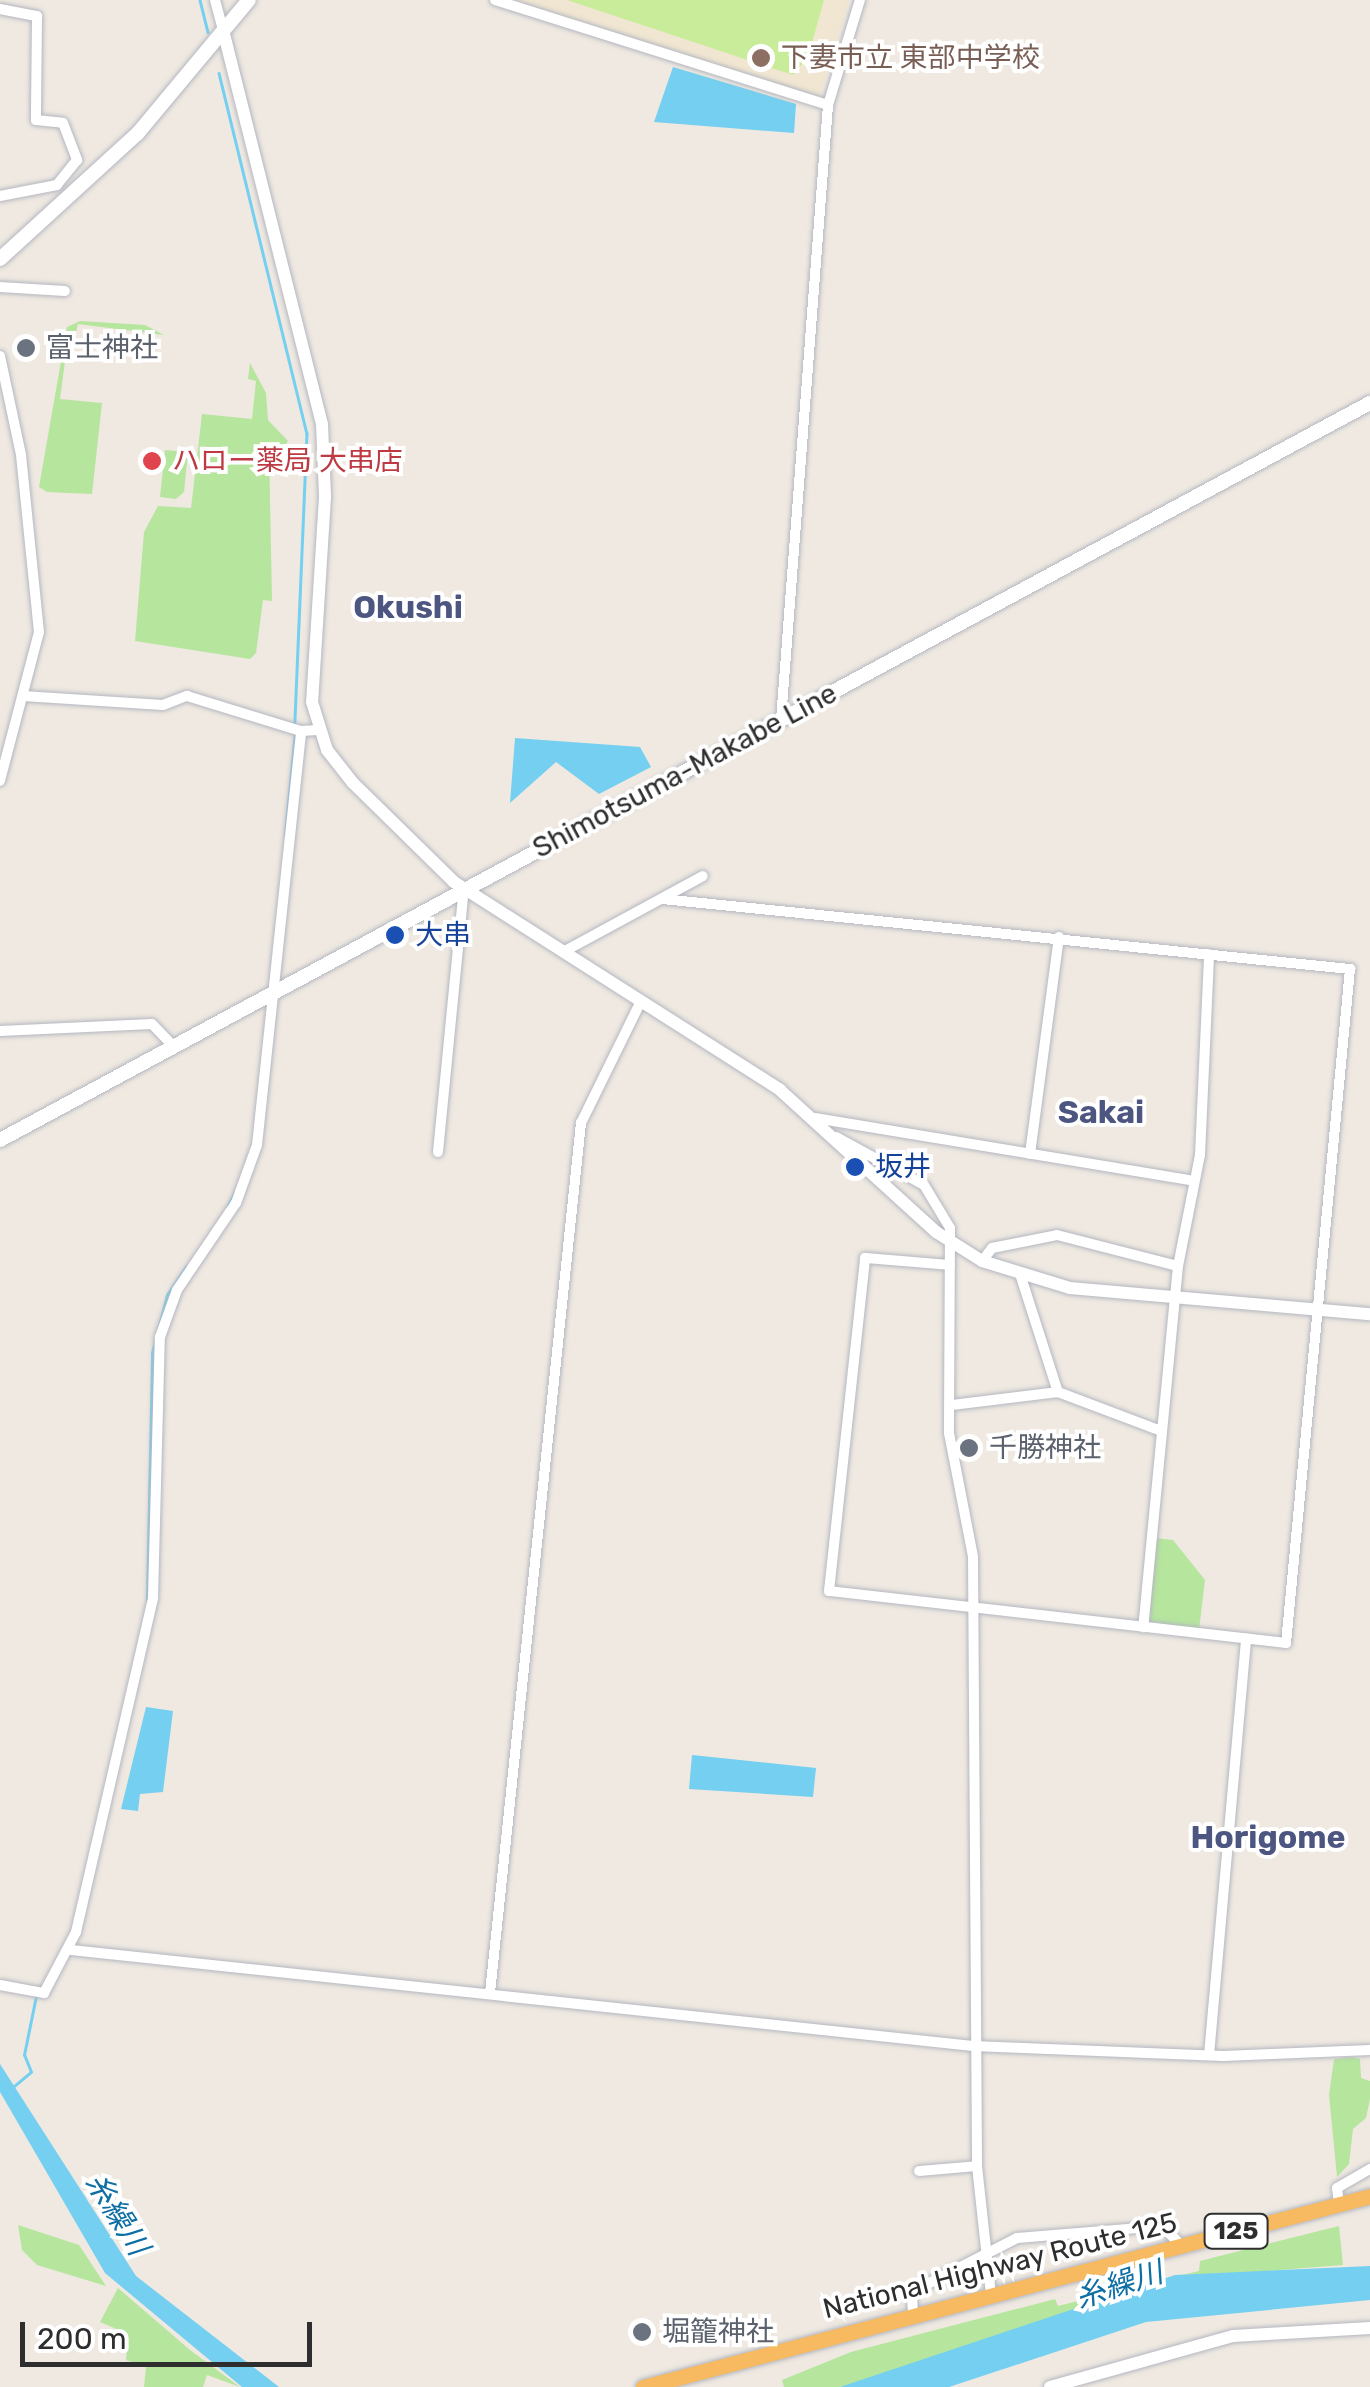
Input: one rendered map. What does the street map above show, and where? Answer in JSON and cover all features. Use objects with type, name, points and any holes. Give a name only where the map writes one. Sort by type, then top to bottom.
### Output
[{"type":"highway","name":"National Highway Route 125","points":[[644,2387],[1370,2196]]},
{"type":"main road","points":[[0,259],[138,133],[249,0]]},
{"type":"main road","name":"Shimotsuma-Makabe Line","points":[[0,1140],[1370,403]]},
{"type":"street","points":[[215,0],[322,424],[325,496],[312,691],[318,730],[352,783],[464,890],[641,1000],[815,1118],[950,1243],[982,1261],[1021,1277],[1370,1314]]},
{"type":"street","points":[[495,0],[828,105]]},
{"type":"street","points":[[780,720],[828,105],[860,0]]},
{"type":"street","points":[[0,10],[37,16],[36,120],[63,123],[77,160],[57,185],[0,196]]},
{"type":"street","points":[[0,286],[65,291]]},
{"type":"street","points":[[0,356],[21,454],[39,632],[23,696],[6,736],[0,781]]},
{"type":"street","points":[[23,696],[162,705],[188,696],[297,731],[318,730]]},
{"type":"street","points":[[0,1985],[37,1990],[71,1950],[153,1598],[162,1325],[249,1174],[264,1116],[297,731]]},
{"type":"street","points":[[563,952],[703,876]]},
{"type":"street","points":[[438,1152],[464,890]]},
{"type":"street","points":[[662,899],[1350,969],[1286,1643],[829,1591],[865,1258],[950,1265]]},
{"type":"street","points":[[1030,1154],[1059,938]]},
{"type":"street","points":[[1142,1627],[1178,1266],[1190,1180],[1200,1155],[1209,954]]},
{"type":"street","points":[[490,1993],[580,1123],[641,1000]]},
{"type":"street","points":[[0,1031],[152,1024],[174,1047]]},
{"type":"street","points":[[815,1118],[1190,1180]]},
{"type":"street","points":[[836,1137],[924,1186],[944,1210],[950,1243],[950,1450],[971,1546],[977,2166],[991,2294]]},
{"type":"street","points":[[982,1261],[992,1248],[1057,1234],[1178,1266]]},
{"type":"street","points":[[1021,1277],[1058,1392]]},
{"type":"street","points":[[952,1405],[1058,1392],[1161,1431]]},
{"type":"street","points":[[1208,2056],[1246,1639]]},
{"type":"street","points":[[71,1950],[975,2045],[1208,2056],[1370,2050]]},
{"type":"street","points":[[920,2171],[977,2166]]},
{"type":"street","points":[[1340,2204],[1336,2188],[1370,2169]]},
{"type":"street","points":[[913,2314],[912,2292],[984,2253],[1047,2232],[1166,2226],[1181,2245]]},
{"type":"street","points":[[1050,2387],[1233,2336],[1370,2328]]},
{"type":"shaded area","name":"下妻市立 東部中学校","points":[[508,0],[849,0],[819,98]]},
{"type":"green space","points":[[567,0],[824,0],[808,57],[793,75]]},
{"type":"green space","points":[[80,321],[145,325],[164,335],[78,324],[76,332],[69,331],[60,399],[102,403],[92,494],[47,492],[39,487],[67,327]]},
{"type":"green space","points":[[250,363],[266,393],[268,420],[288,441],[279,455],[269,447],[272,601],[263,600],[256,653],[250,659],[135,641],[144,532],[158,506],[191,508],[202,414],[252,419],[256,381],[248,379]]},
{"type":"green space","points":[[165,450],[188,452],[184,492],[176,499],[160,497]]},
{"type":"green space","points":[[1155,1538],[1173,1540],[1205,1580],[1199,1630],[1146,1621]]},
{"type":"green space","points":[[1334,2059],[1360,2059],[1361,2078],[1370,2081],[1370,2099],[1366,2118],[1353,2129],[1349,2164],[1337,2177],[1329,2095]]},
{"type":"green space","points":[[18,2225],[79,2245],[106,2286],[37,2265],[22,2250]]},
{"type":"green space","points":[[1339,2226],[1343,2265],[1179,2278],[846,2387],[784,2387],[782,2380],[851,2352],[1055,2299],[1058,2306],[1199,2271],[1200,2261]]},
{"type":"green space","points":[[118,2288],[240,2387],[207,2375],[203,2387],[144,2387],[146,2367],[126,2360],[128,2334],[100,2322]]},
{"type":"water","points":[[673,67],[796,104],[794,133],[654,122]]},
{"type":"water","points":[[515,738],[640,747],[651,767],[599,794],[556,762],[510,803]]},
{"type":"water","points":[[146,1707],[173,1711],[163,1792],[140,1794],[138,1811],[121,1809]]},
{"type":"water","points":[[692,1755],[816,1768],[813,1797],[689,1789]]},
{"type":"water","points":[[0,2064],[136,2276],[279,2387],[242,2387],[105,2273],[0,2092]]},
{"type":"water","points":[[1370,2266],[1370,2300],[1146,2322],[949,2387],[840,2387],[1175,2275]]},
{"type":"waterway","points":[[200,0],[208,32]]},
{"type":"waterway","points":[[219,73],[307,433],[295,725]]},
{"type":"waterway","points":[[285,835],[295,733]]},
{"type":"waterway","points":[[227,1207],[235,1192]]},
{"type":"waterway","points":[[147,1601],[152,1353],[167,1295],[186,1267]]},
{"type":"waterway","points":[[13,2087],[31,2072],[24,2055],[36,1996]]},
{"type":"place","name":"下妻市立 東部中学校","points":[[761,58]]},
{"type":"place","name":"富士神社","points":[[26,348]]},
{"type":"place","name":"ハロー薬局 大串店","points":[[152,461]]},
{"type":"place","name":"大串","points":[[395,935]]},
{"type":"place","name":"坂井","points":[[855,1167]]},
{"type":"place","name":"千勝神社","points":[[969,1448]]},
{"type":"place","name":"堀籠神社","points":[[642,2332]]},
{"type":"district","name":"Okushi","points":[[408,607]]},
{"type":"district","name":"Sakai","points":[[1101,1112]]},
{"type":"district","name":"Horigome","points":[[1268,1837]]},
{"type":"water label","name":"糸繰川","points":[[117,2214]]},
{"type":"water label","name":"糸繰川","points":[[1119,2285]]}]
